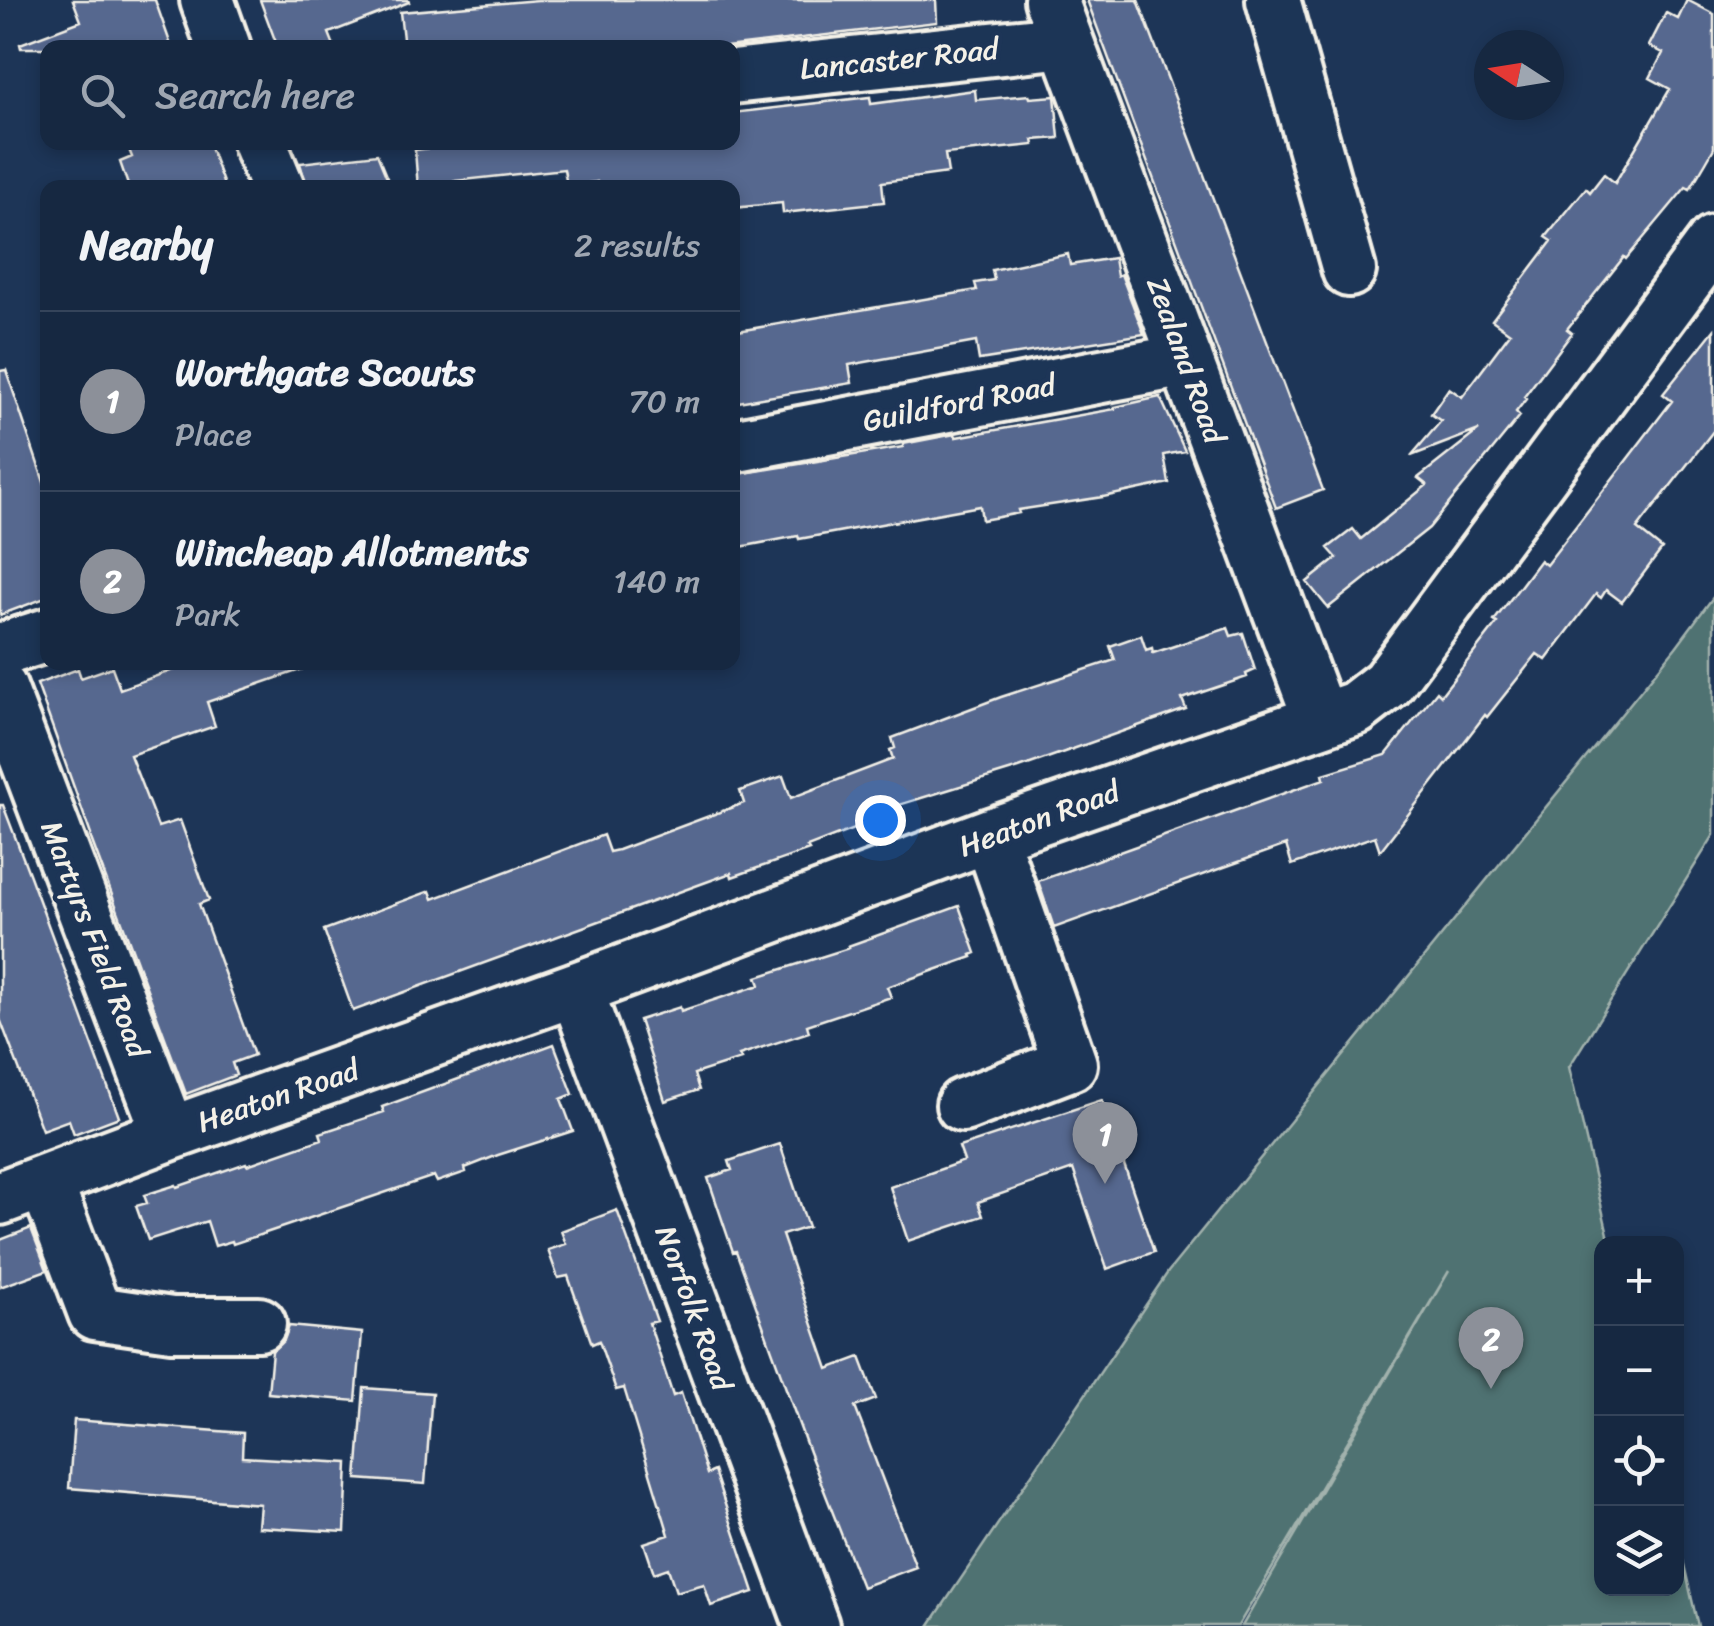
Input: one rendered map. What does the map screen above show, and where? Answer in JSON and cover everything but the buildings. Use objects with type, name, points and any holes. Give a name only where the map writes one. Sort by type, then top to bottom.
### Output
[{"type":"street","points":[[207,0],[221,40]]},
{"type":"street","points":[[1273,0],[1350,270]]},
{"type":"street","name":"Lancaster Road","points":[[740,76],[1059,20]]},
{"type":"street","name":"Zealand Road","points":[[1059,20],[1320,720]]},
{"type":"street","points":[[263,150],[275,180]]},
{"type":"street","name":"Heaton Road","points":[[23,1190],[990,835],[1356,708],[1386,684],[1714,242]]},
{"type":"street","name":"Guildford Road","points":[[740,444],[1186,360]]},
{"type":"street","points":[[0,650],[40,638]]},
{"type":"street","name":"Martyrs Field Road","points":[[0,688],[169,1134]]},
{"type":"street","points":[[963,1105],[1070,1064],[990,835]]},
{"type":"street","name":"Norfolk Road","points":[[576,990],[812,1626]]},
{"type":"street","points":[[23,1190],[95,1313],[172,1324],[259,1324]]},
{"type":"green space","points":[[1714,596],[1714,835],[1569,1067],[1608,1236],[1594,1236],[1594,1596],[1684,1596],[1684,1565],[1698,1626],[1242,1626],[1449,1271],[1238,1626],[929,1626],[1168,1272]]},
{"type":"place","name":"Worthgate Scouts","points":[[1105,1184]]},
{"type":"place","name":"Wincheap Allotments","points":[[1491,1389]]}]
